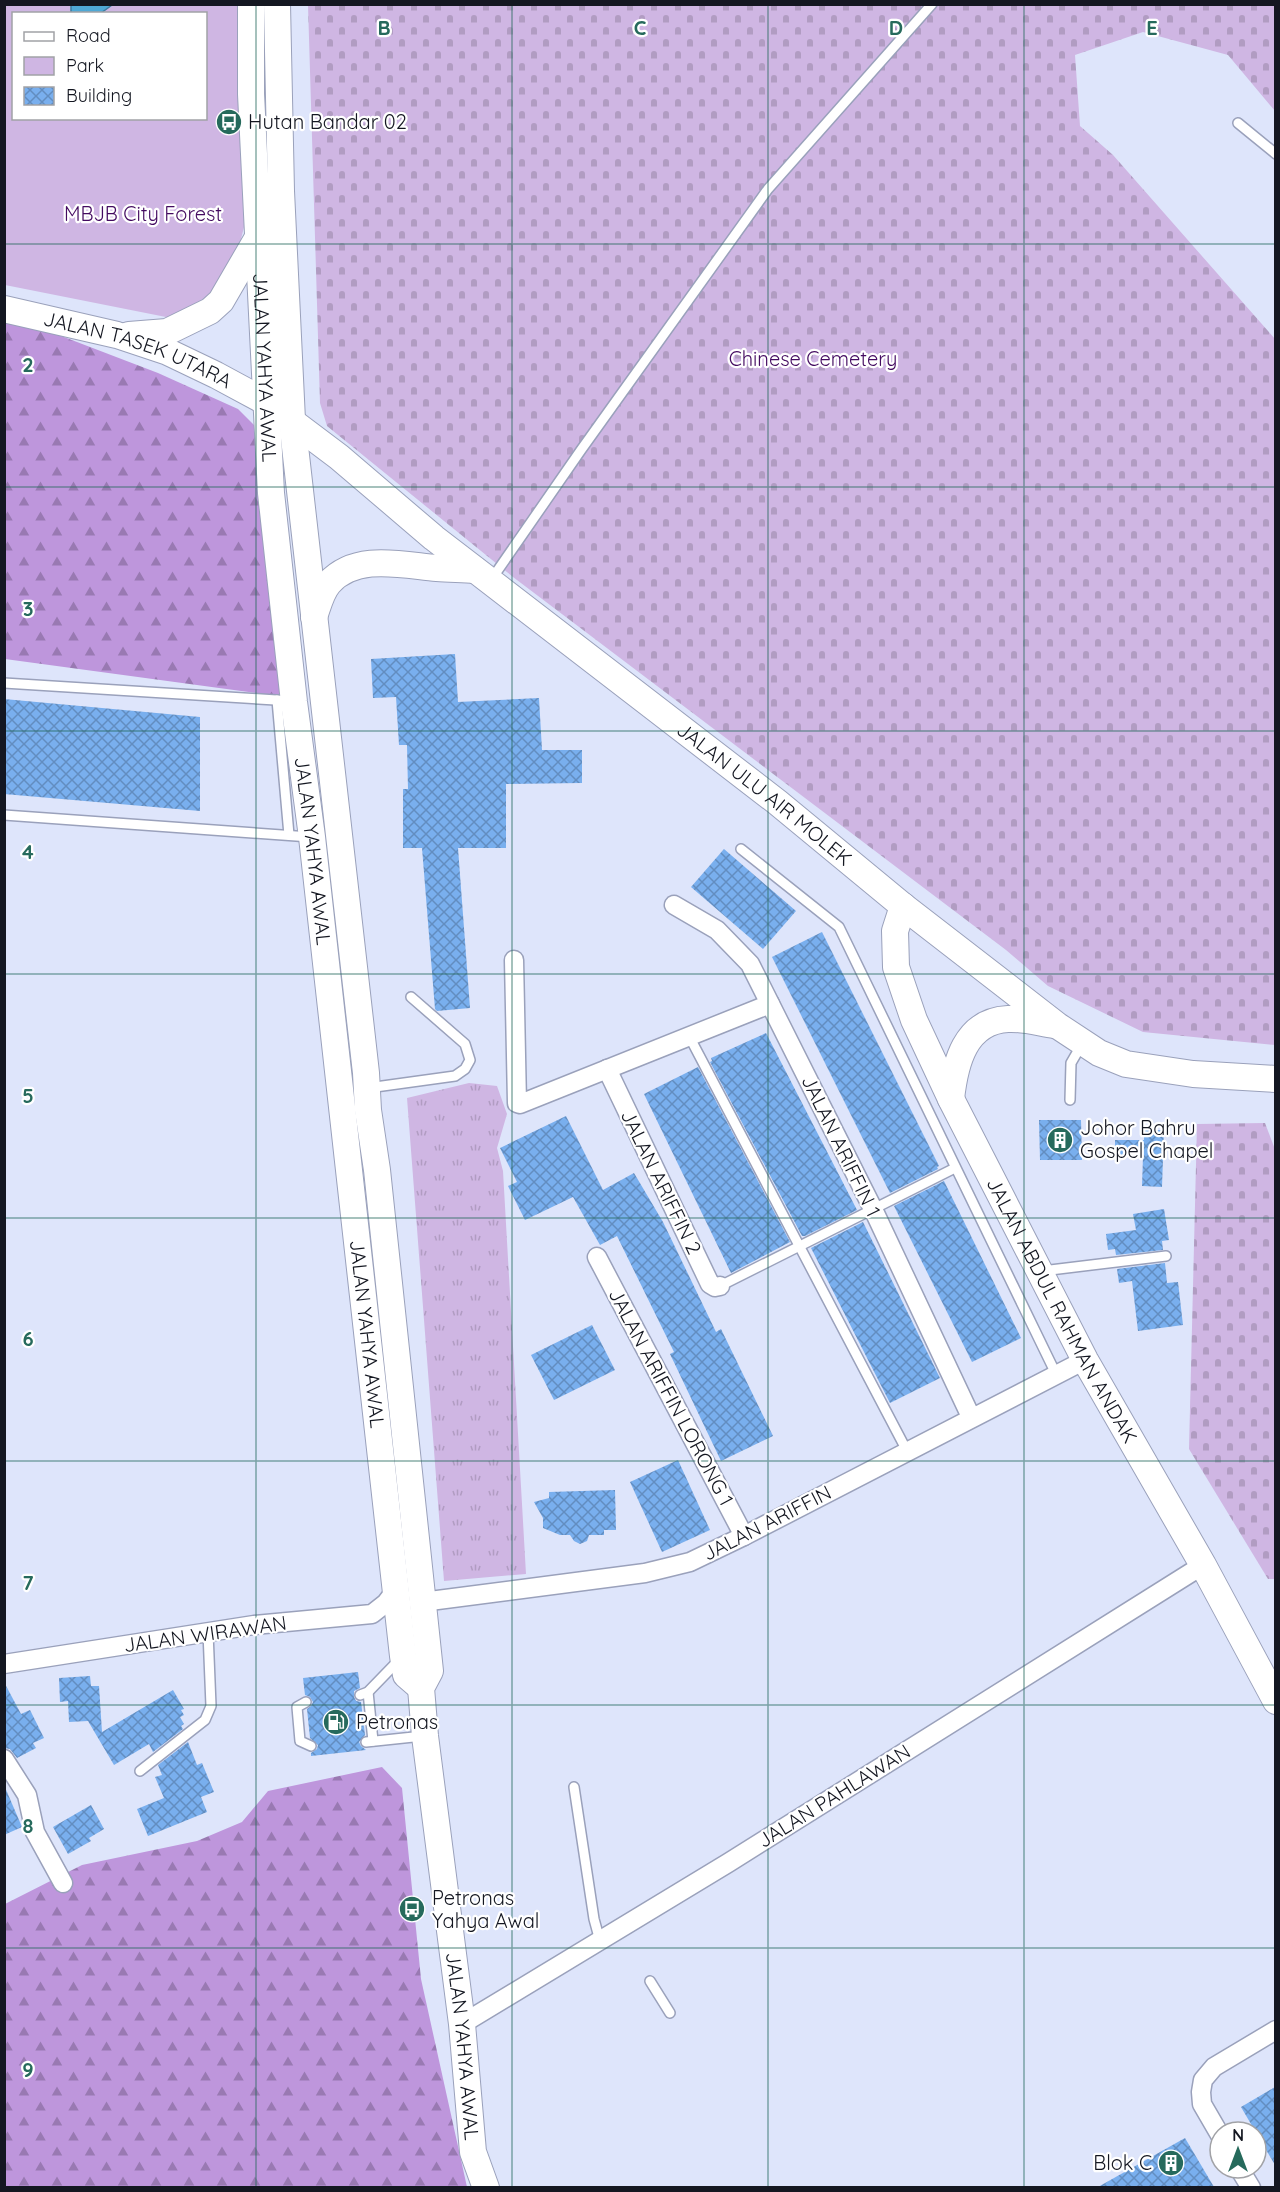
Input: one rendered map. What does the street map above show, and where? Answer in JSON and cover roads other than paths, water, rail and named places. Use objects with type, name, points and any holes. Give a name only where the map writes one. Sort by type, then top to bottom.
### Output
[{"type":"main road","name":"JALAN YAHYA AWAL","points":[[251,4],[251,94],[257,239],[294,836],[396,1590],[402,1649],[406,1675],[421,1688]]},
{"type":"main road","name":"JALAN YAHYA AWAL","points":[[277,4],[281,191],[292,420],[430,1671],[421,1688],[425,1736],[462,2024],[473,2152],[486,2187]]},
{"type":"main road","points":[[117,335],[167,332],[210,311],[221,301],[257,239]]},
{"type":"main road","name":"JALAN TASEK UTARA","points":[[4,309],[117,335],[168,352],[266,402],[292,420]]},
{"type":"main road","name":"JALAN ULU AIR MOLEK","points":[[292,420],[482,576],[777,802],[903,906],[1058,1026],[1099,1053],[1126,1064],[1193,1074],[1275,1078]]},
{"type":"main road","points":[[313,618],[329,583],[341,573],[359,566],[376,563],[482,576]]},
{"type":"main road","name":"JALAN ABDUL RAHMAN ANDAK","points":[[903,906],[895,931],[898,976],[914,1020],[951,1099],[1085,1360],[1203,1565],[1275,1701]]},
{"type":"main road","points":[[951,1099],[954,1074],[961,1054],[970,1037],[991,1021],[1010,1018],[1058,1026]]},
{"type":"street","name":"JALAN ARIFFIN 1","points":[[674,905],[717,930],[750,964],[873,1209],[971,1417]]},
{"type":"street","points":[[514,960],[517,1103],[523,1104],[770,1004]]},
{"type":"street","name":"JALAN ARIFFIN 2","points":[[607,1069],[710,1284],[715,1287],[720,1286]]},
{"type":"street","name":"JALAN ARIFFIN LORONG 1","points":[[597,1257],[744,1536]]},
{"type":"street","name":"JALAN ARIFFIN","points":[[422,1602],[645,1573],[690,1562],[1085,1360]]},
{"type":"street","name":"JALAN PAHLAWAN","points":[[462,2024],[749,1850],[1203,1565]]},
{"type":"street","points":[[396,1590],[386,1603],[372,1614],[387,1624],[402,1649]]},
{"type":"street","name":"JALAN WIRAWAN","points":[[4,1664],[254,1625],[372,1614]]},
{"type":"street","points":[[4,1759],[27,1795],[35,1832],[63,1883]]},
{"type":"street","points":[[1211,2120],[1202,2104],[1203,2080],[1214,2067],[1275,2030]]},
{"type":"lane","points":[[482,576],[581,450],[768,189],[932,4]]},
{"type":"lane","points":[[1238,123],[1275,154]]},
{"type":"lane","points":[[4,682],[285,701]]},
{"type":"lane","points":[[4,815],[294,836]]},
{"type":"lane","points":[[741,849],[839,927],[1056,1374]]},
{"type":"lane","points":[[367,1088],[455,1076],[465,1069],[470,1060],[465,1044],[411,998]]},
{"type":"lane","points":[[689,1036],[907,1451]]},
{"type":"lane","points":[[1070,1100],[1071,1063],[1083,1042]]},
{"type":"lane","points":[[720,1286],[955,1168]]},
{"type":"lane","points":[[1040,1271],[1166,1256]]},
{"type":"lane","points":[[140,1771],[205,1720],[211,1706],[208,1632]]},
{"type":"lane","points":[[402,1649],[364,1694],[369,1742],[425,1736]]},
{"type":"lane","points":[[306,1702],[297,1707],[300,1741],[310,1746]]},
{"type":"lane","points":[[574,1786],[594,1919],[600,1941]]},
{"type":"lane","points":[[650,1981],[670,2013]]},
{"type":"water","points":[[71,4],[112,5],[102,12],[71,12]]},
{"type":"place","name":"Hutan Bandar 02","points":[[229,122]]},
{"type":"place","name":"Johor Bahru Gospel Chapel","points":[[1060,1140]]},
{"type":"place","name":"Petronas","points":[[336,1722]]},
{"type":"place","name":"Petronas Yahya Awal","points":[[412,1909]]},
{"type":"place","name":"Blok C","points":[[1171,2163]]},
{"type":"park label","name":"MBJB City Forest","points":[[143,214]]},
{"type":"park label","name":"Chinese Cemetery","points":[[813,359]]}]
